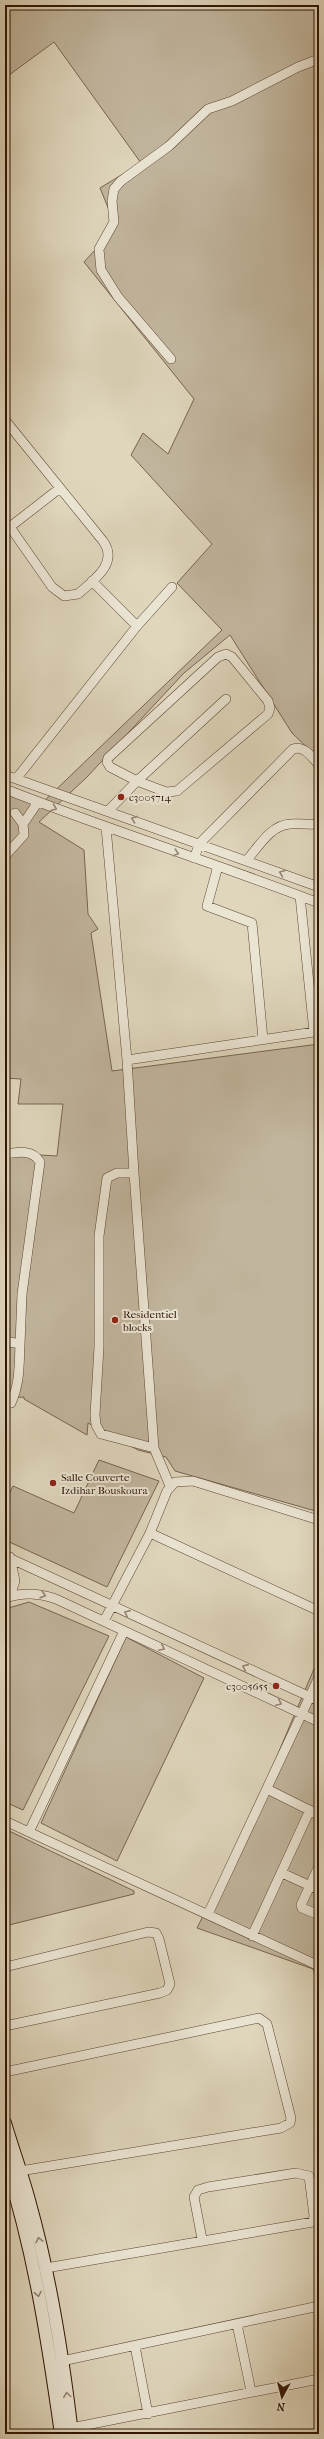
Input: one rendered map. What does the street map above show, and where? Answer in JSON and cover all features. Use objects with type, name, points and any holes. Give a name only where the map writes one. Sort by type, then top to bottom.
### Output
[{"type":"street","points":[[171,359],[118,297],[101,270],[99,249],[114,222],[112,201],[114,189],[120,181],[169,146],[208,109],[232,101],[298,67],[319,59]]},
{"type":"street","points":[[5,420],[107,546],[109,553],[108,564],[92,581],[74,596],[64,596],[58,593],[7,529],[60,488]]},
{"type":"street","points":[[92,581],[137,626]]},
{"type":"street","points":[[16,779],[137,626],[172,588]]},
{"type":"street","points":[[229,655],[268,701],[270,708],[268,714],[177,791],[166,792],[137,781],[110,767],[107,762],[108,758],[218,657],[229,655]]},
{"type":"street","points":[[109,810],[137,781],[226,699]]},
{"type":"street","points":[[194,858],[200,843],[293,749],[297,748],[304,750],[319,765]]},
{"type":"street","points":[[5,774],[248,860],[319,887]]},
{"type":"street","points":[[5,789],[106,828],[218,866],[319,903]]},
{"type":"street","points":[[23,824],[38,802]]},
{"type":"street","points":[[5,856],[24,835],[23,824],[15,813]]},
{"type":"street","points":[[248,860],[270,832],[279,826],[288,824],[319,824]]},
{"type":"street","points":[[106,828],[127,1060],[154,1448],[170,1486]]},
{"type":"street","points":[[218,866],[207,906],[252,923],[263,1039]]},
{"type":"street","points":[[127,1060],[314,1032],[300,896]]},
{"type":"street","points":[[5,1154],[16,1152],[31,1154],[40,1162],[22,1294],[20,1344],[21,1362],[16,1392],[11,1403],[5,1404]]},
{"type":"street","points":[[134,1174],[112,1174],[106,1181],[99,1236],[99,1347],[95,1415],[98,1430],[102,1434],[154,1448]]},
{"type":"street","points":[[5,1341],[20,1344]]},
{"type":"street","points":[[104,1621],[150,1533],[170,1486],[179,1480],[193,1481],[319,1520]]},
{"type":"street","points":[[150,1533],[319,1611]]},
{"type":"street","points":[[7,1556],[66,1582],[111,1606],[319,1701]]},
{"type":"street","points":[[7,1556],[15,1581],[7,1597]]},
{"type":"street","points":[[7,1597],[38,1593],[104,1621],[319,1722]]},
{"type":"street","points":[[30,1832],[124,1631]]},
{"type":"street","points":[[208,1914],[266,1789],[303,1715],[319,1677]]},
{"type":"street","points":[[266,1789],[319,1814]]},
{"type":"street","points":[[252,1936],[310,1810]]},
{"type":"street","points":[[5,1821],[319,1966]]},
{"type":"street","points":[[319,1866],[309,1885],[301,1906],[319,1915]]},
{"type":"street","points":[[282,1873],[319,1890]]},
{"type":"street","points":[[5,1967],[148,1932],[156,1933],[159,1939],[170,1984],[167,1990],[160,1993],[5,2026]]},
{"type":"street","points":[[5,2072],[259,2018],[267,2024],[290,2118],[290,2123],[281,2128],[20,2171]]},
{"type":"street","points":[[5,2123],[20,2171],[46,2268],[62,2361],[68,2432]]},
{"type":"street","points":[[5,2161],[32,2260],[51,2359],[68,2432]]},
{"type":"street","points":[[46,2268],[202,2239],[313,2222],[314,2216],[309,2176],[296,2173],[208,2187],[198,2190],[194,2197],[202,2239]]},
{"type":"street","points":[[62,2361],[319,2306]]},
{"type":"street","points":[[237,2324],[252,2391]]},
{"type":"street","points":[[135,2346],[148,2414]]},
{"type":"street","points":[[68,2432],[252,2391],[319,2379]]},
{"type":"shaded area","points":[[5,5],[319,5],[319,759],[292,733],[230,635],[184,673],[87,777],[39,822],[84,850],[88,914],[98,929],[91,933],[112,1071],[319,1044],[319,1512],[175,1471],[166,1457],[138,1450],[88,1423],[87,1435],[24,1399],[24,1397],[5,1398],[5,1153],[57,1156],[63,1104],[18,1104],[21,1079],[5,1078],[5,791],[40,805],[222,630],[177,583],[212,544],[131,455],[143,433],[168,454],[194,399],[84,262],[116,227],[100,188],[141,163],[54,42],[5,78]]},
{"type":"shaded area","points":[[99,1460],[159,1481],[107,1587],[5,1540],[5,1503],[13,1486],[74,1513]]},
{"type":"shaded area","points":[[29,1602],[109,1636],[23,1810],[5,1802],[5,1609]]},
{"type":"shaded area","points":[[126,1637],[204,1678],[117,1861],[41,1823]]},
{"type":"shaded area","points":[[319,1657],[319,1987],[313,1969],[197,1928],[246,1829]]},
{"type":"shaded area","points":[[5,1829],[134,1891],[134,1894],[5,1926]]},
{"type":"place","name":"c3005714","points":[[121,797]]},
{"type":"place","name":"Residentiel blocks","points":[[115,1320]]},
{"type":"place","name":"Salle Couverte Izdihar Bouskoura","points":[[53,1483]]},
{"type":"place","name":"c3005655","points":[[276,1686]]}]
